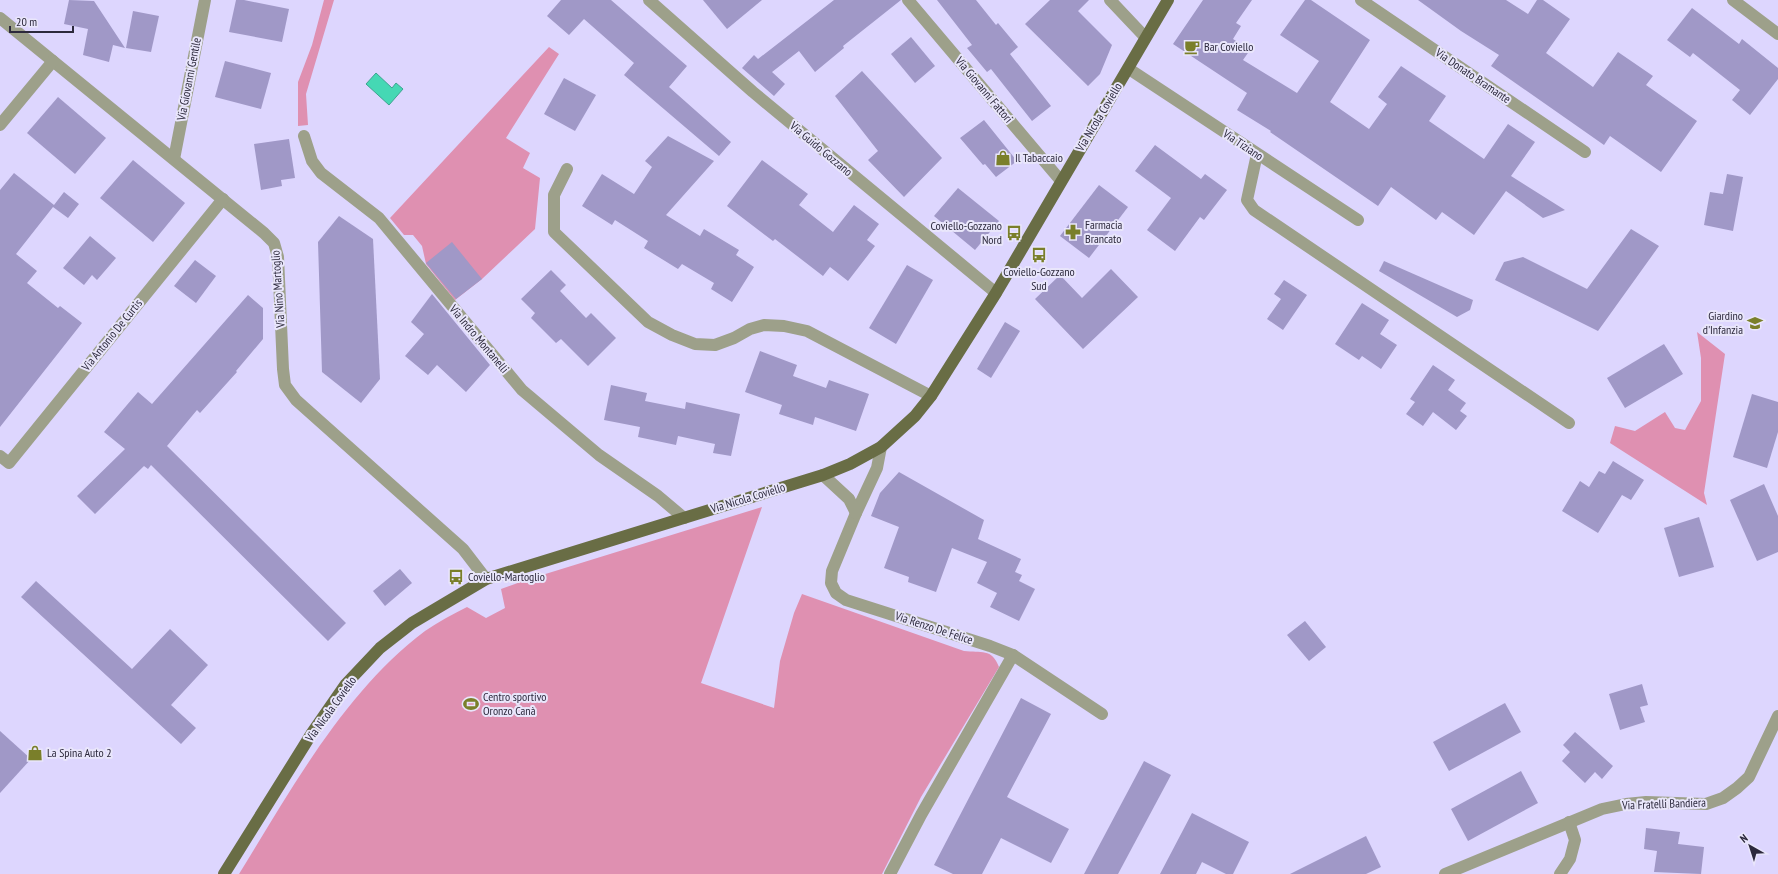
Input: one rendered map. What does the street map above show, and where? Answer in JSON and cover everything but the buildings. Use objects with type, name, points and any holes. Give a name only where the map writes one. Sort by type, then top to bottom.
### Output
[{"type":"main road","name":"Via Nicola Coviello","points":[[224,874],[312,733],[346,684],[380,648],[412,623],[486,579],[823,475],[850,464],[881,447],[915,416],[931,396],[996,293],[1168,0]]},
{"type":"street","name":"Via Giovanni Gentile","points":[[174,159],[205,0]]},
{"type":"street","name":"Via Guido Gozzano","points":[[650,0],[753,92],[996,293]]},
{"type":"street","name":"Via Giovanni Fattori","points":[[908,0],[1061,181]]},
{"type":"street","points":[[1110,0],[1145,37]]},
{"type":"street","name":"Via Donato Bramante","points":[[1361,0],[1585,152]]},
{"type":"street","points":[[1733,0],[1778,34]]},
{"type":"street","name":"Via Nino Martoglio","points":[[0,18],[223,199],[274,243],[278,257],[285,385],[296,400],[462,549],[486,579]]},
{"type":"street","points":[[0,125],[53,60]]},
{"type":"street","name":"Via Tiziano","points":[[1128,68],[1358,220]]},
{"type":"street","name":"Via Indro Montanelli","points":[[304,136],[312,161],[321,173],[379,218],[522,390],[598,455],[658,496],[684,518]]},
{"type":"street","points":[[1257,154],[1247,200],[1254,210],[1569,423]]},
{"type":"street","points":[[567,169],[554,195],[554,232],[648,322],[672,335],[695,344],[715,345],[734,338],[750,329],[764,325],[784,326],[807,331],[931,396]]},
{"type":"street","name":"Via Antonio De Curtis","points":[[0,456],[8,463],[223,199]]},
{"type":"street","name":"Via Renzo De Felice","points":[[881,447],[877,468],[856,513],[832,571],[831,583],[836,594],[846,600],[990,646],[1013,655],[1102,714]]},
{"type":"street","points":[[823,475],[849,499],[856,513]]},
{"type":"street","points":[[890,874],[921,815],[1013,655]]},
{"type":"street","name":"Via Fratelli Bandiera","points":[[1445,874],[1602,809],[1646,802],[1706,804],[1723,798],[1749,777],[1778,716]]},
{"type":"street","points":[[1560,874],[1570,859],[1576,840],[1569,822]]},
{"type":"shaded area","points":[[324,0],[334,0],[306,94],[308,125],[298,126],[298,82],[312,45]]},
{"type":"shaded area","points":[[549,47],[559,54],[506,138],[530,153],[523,168],[540,178],[535,229],[482,279],[455,300],[426,264],[422,246],[413,235],[404,235],[390,218]]},
{"type":"shaded area","points":[[376,73],[392,88],[396,83],[403,89],[389,105],[366,84]]},
{"type":"shaded area","points":[[1697,332],[1725,354],[1704,493],[1707,505],[1610,443],[1615,426],[1635,431],[1665,412],[1675,428],[1685,430],[1701,401],[1701,358]]},
{"type":"shaded area","points":[[762,507],[701,683],[774,708],[780,661],[794,613],[802,594],[964,651],[989,654],[993,657],[999,667],[921,797],[882,874],[239,874],[299,776],[344,713],[369,683],[396,656],[425,631],[467,607],[486,618],[505,608],[501,589]]},
{"type":"place","name":"Bar Coviello","points":[[1192,47]]},
{"type":"place","name":"Il Tabaccaio","points":[[1003,158]]},
{"type":"place","name":"Farmacia Brancato","points":[[1073,232]]},
{"type":"place","name":"Coviello-Gozzano Nord","points":[[1014,233]]},
{"type":"place","name":"Coviello-Gozzano Sud","points":[[1039,255]]},
{"type":"place","name":"Giardino d'Infanzia","points":[[1755,323]]},
{"type":"place","name":"Coviello-Martoglio","points":[[456,577]]},
{"type":"place","name":"Centro sportivo Oronzo Canà","points":[[471,704]]},
{"type":"place","name":"La Spina Auto 2","points":[[35,753]]}]
